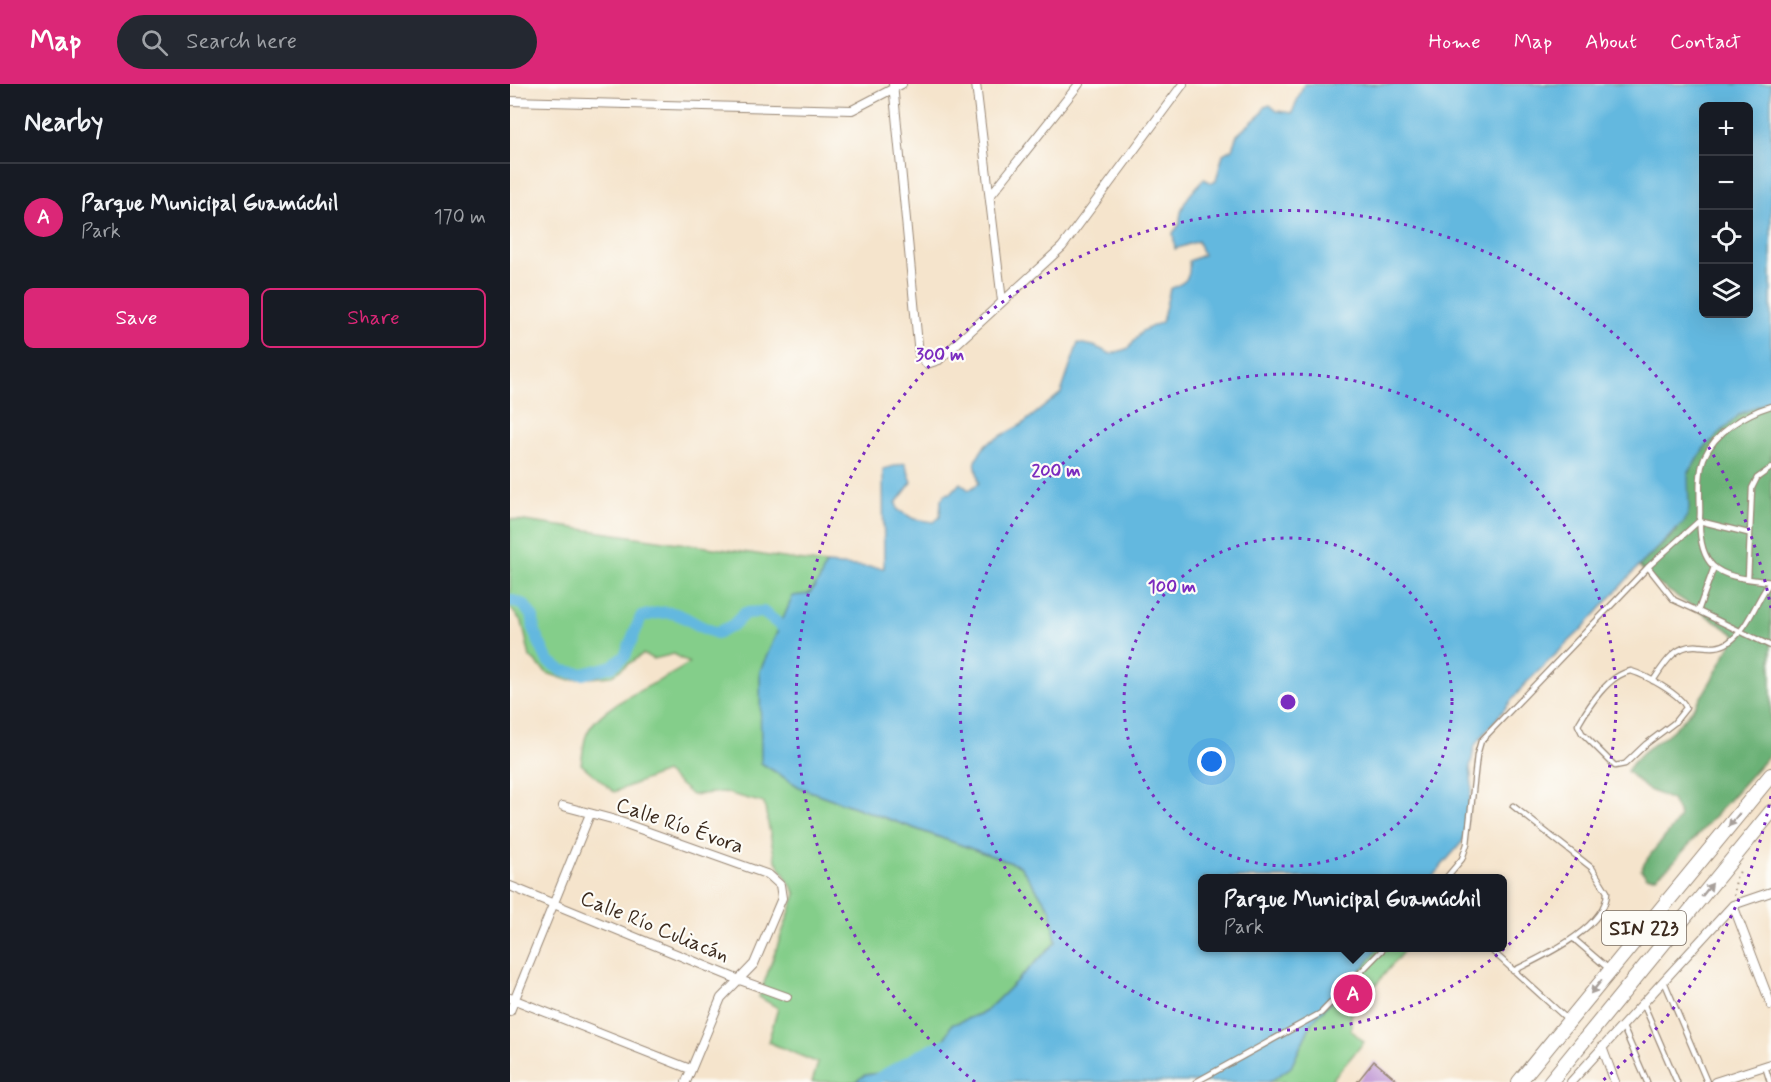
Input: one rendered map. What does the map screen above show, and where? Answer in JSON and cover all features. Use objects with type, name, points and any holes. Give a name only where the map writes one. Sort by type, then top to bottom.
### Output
[{"type":"main road","name":"SIN 223","points":[[1519,1082],[1771,775]]},
{"type":"main road","name":"SIN 223","points":[[1550,1082],[1771,812]]},
{"type":"street","points":[[976,84],[1002,302]]},
{"type":"street","points":[[990,196],[1079,84]]},
{"type":"street","points":[[510,101],[852,110],[896,85],[919,355],[927,364],[939,360],[1062,247],[1183,84]]},
{"type":"street","name":"Calle Río Évora","points":[[563,806],[769,875],[780,885],[782,898],[754,964],[737,979]]},
{"type":"street","points":[[510,1011],[512,999],[590,814]]},
{"type":"street","name":"Calle Río Culiacán","points":[[510,886],[737,979],[787,997]]},
{"type":"street","points":[[1571,1082],[1732,905],[1771,892]]},
{"type":"street","points":[[1732,905],[1771,1005]]},
{"type":"street","points":[[686,1082],[721,998],[737,979]]},
{"type":"street","points":[[512,999],[690,1069]]},
{"type":"street","points":[[1602,1047],[1615,1082]]},
{"type":"street","points":[[1715,1082],[1740,1078],[1768,1066]]},
{"type":"lane","points":[[1653,681],[1667,658],[1677,651],[1695,645],[1723,645],[1741,631],[1770,582],[1726,574],[1714,567],[1702,545],[1699,520],[1701,475],[1704,459],[1709,450],[1741,418],[1771,406]]},
{"type":"lane","points":[[1748,579],[1748,533],[1752,488],[1757,478],[1771,468]]},
{"type":"lane","points":[[1699,520],[1748,533]]},
{"type":"lane","points":[[1450,874],[1465,853],[1477,755],[1481,741],[1648,567],[1699,520]]},
{"type":"lane","points":[[1648,567],[1674,600],[1771,646]]},
{"type":"lane","points":[[1698,611],[1714,567]]},
{"type":"lane","points":[[1631,671],[1642,674],[1653,681],[1682,701],[1685,705],[1684,712],[1625,764],[1616,766],[1582,733],[1579,723],[1603,690],[1622,673],[1631,671]]},
{"type":"lane","points":[[1513,806],[1592,868],[1605,884],[1607,892],[1605,906],[1574,939],[1513,971]]},
{"type":"lane","points":[[1574,939],[1610,970]]},
{"type":"lane","points":[[1196,1082],[1321,1014],[1380,952]]},
{"type":"lane","points":[[1493,952],[1569,1021]]},
{"type":"lane","points":[[1664,981],[1707,1082]]},
{"type":"lane","points":[[1643,1003],[1677,1082]]},
{"type":"lane","points":[[1622,1026],[1647,1082]]},
{"type":"lane","points":[[1768,1066],[1770,1082]]},
{"type":"path","points":[[1732,905],[1736,878],[1746,862]]},
{"type":"green space","points":[[1768,399],[1771,400],[1771,753],[1670,866],[1656,877],[1647,877],[1641,870],[1645,862],[1680,816],[1672,800],[1647,789],[1627,771],[1638,757],[1685,718],[1709,684],[1736,635],[1652,580],[1639,566],[1677,531],[1688,474],[1704,448],[1740,413]]},
{"type":"green space","points":[[510,519],[826,564],[819,582],[808,594],[761,763],[801,788],[1020,866],[1051,910],[1056,942],[985,1012],[951,1025],[942,1046],[907,1069],[865,1075],[855,1082],[812,1082],[818,1063],[768,1042],[778,1008],[759,997],[796,894],[775,859],[764,803],[723,792],[692,795],[665,772],[614,792],[581,764],[584,742],[592,724],[616,704],[689,663],[674,654],[654,659],[643,654],[611,676],[567,680],[547,673],[530,657],[522,622],[510,608]]},
{"type":"green space","points":[[1375,952],[1403,952],[1351,1015],[1351,1030],[1364,1042],[1330,1082],[1269,1082],[1291,1067],[1312,1022]]},
{"type":"water","points":[[1304,84],[1771,84],[1771,400],[1740,414],[1704,448],[1688,474],[1689,510],[1685,521],[1639,566],[1580,631],[1525,684],[1475,745],[1470,767],[1472,786],[1463,841],[1434,874],[1198,874],[1198,952],[1375,952],[1312,1022],[1291,1067],[1269,1082],[855,1082],[865,1075],[907,1069],[942,1046],[951,1025],[985,1012],[1056,942],[1051,910],[1020,866],[801,788],[761,763],[760,671],[793,596],[809,594],[819,581],[826,564],[884,568],[883,469],[905,463],[912,482],[896,503],[898,510],[914,519],[934,522],[940,517],[941,500],[945,494],[951,493],[960,483],[969,490],[979,483],[975,461],[986,444],[1021,425],[1061,393],[1078,343],[1094,346],[1111,354],[1129,348],[1142,331],[1162,322],[1170,289],[1186,279],[1189,272],[1189,261],[1203,255],[1198,241],[1175,249],[1173,233],[1180,224],[1180,217],[1187,199],[1204,179],[1212,183],[1216,181],[1223,154],[1232,149],[1237,135],[1262,113],[1264,107],[1270,105],[1277,111],[1292,113]]},
{"type":"building","points":[[1374,1061],[1399,1082],[1357,1082]]},
{"type":"waterway","points":[[510,600],[524,605],[533,618],[534,631],[548,661],[563,671],[583,674],[612,666],[625,656],[641,617],[655,614],[674,613],[717,633],[732,626],[745,613],[763,612],[793,635]]},
{"type":"waterway","points":[[872,1082],[931,1049],[957,1041]]},
{"type":"place","name":"Parque Municipal Guamúchil","points":[[1353,994]]}]
